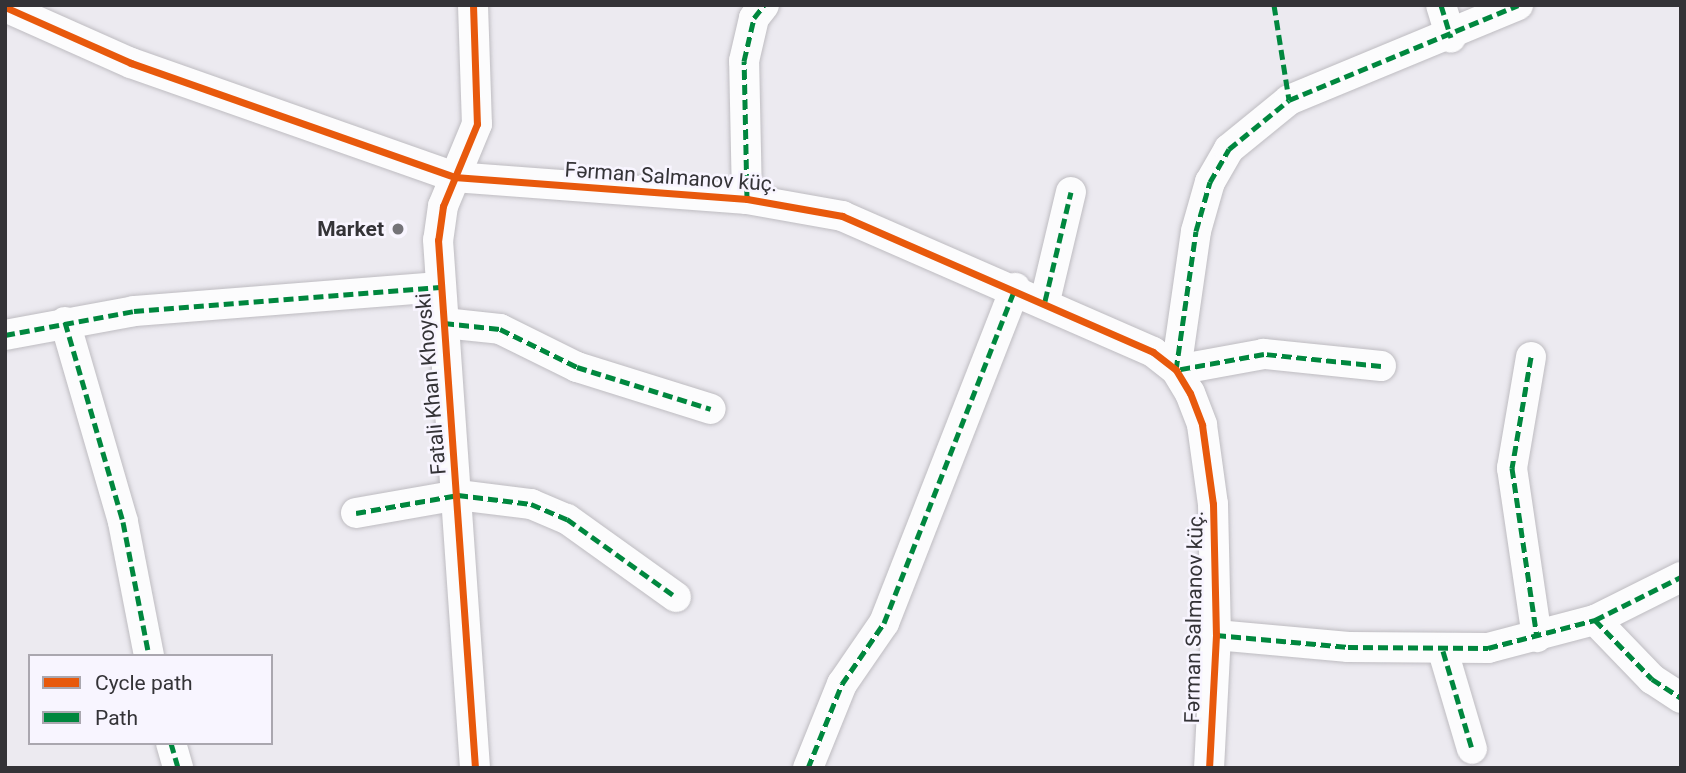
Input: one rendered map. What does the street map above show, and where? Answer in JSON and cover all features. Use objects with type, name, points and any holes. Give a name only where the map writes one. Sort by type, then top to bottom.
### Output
[{"type":"street","name":"Fatali Khan Khoyski","points":[[473,5],[477,124],[454,177],[438,240],[458,495],[475,768]]},
{"type":"street","points":[[747,199],[744,61],[754,18],[764,5]]},
{"type":"street","points":[[1441,5],[1451,37]]},
{"type":"street","points":[[1381,366],[1264,354],[1176,370],[1196,232],[1210,182],[1229,149],[1289,100],[1451,37],[1518,5]]},
{"type":"street","name":"Fərman Salmanov küç.","points":[[5,7],[131,63],[454,177],[747,199],[842,216],[1016,288],[1129,339],[1176,370],[1202,425],[1213,504],[1216,635],[1209,768]]},
{"type":"street","points":[[1045,301],[1072,192]]},
{"type":"street","points":[[5,335],[65,322],[440,287]]},
{"type":"street","points":[[808,768],[842,684],[884,624],[1016,288]]},
{"type":"street","points":[[65,322],[123,522],[149,654]]},
{"type":"street","points":[[444,323],[500,329],[578,367],[711,409]]},
{"type":"street","points":[[1531,357],[1512,468],[1537,637]]},
{"type":"street","points":[[356,513],[458,495],[531,504],[567,519],[676,597]]},
{"type":"street","points":[[1216,635],[1443,651],[1537,637],[1595,620],[1681,577]]},
{"type":"street","points":[[1595,620],[1652,679],[1681,698]]},
{"type":"street","points":[[1443,651],[1472,749]]},
{"type":"street","points":[[172,745],[178,768]]},
{"type":"marked path","points":[[747,199],[744,61],[754,18],[764,5]]},
{"type":"marked path","points":[[1274,5],[1289,100]]},
{"type":"marked path","points":[[1441,5],[1451,37]]},
{"type":"marked path","points":[[1381,366],[1264,354],[1176,370],[1196,231],[1210,182],[1229,149],[1289,100],[1518,5]]},
{"type":"marked path","points":[[1045,301],[1071,192]]},
{"type":"marked path","points":[[5,335],[134,311],[440,287]]},
{"type":"marked path","points":[[808,768],[842,684],[884,623],[1015,288]]},
{"type":"marked path","points":[[65,322],[123,522],[149,654]]},
{"type":"marked path","points":[[444,323],[500,329],[577,367],[711,409]]},
{"type":"marked path","points":[[1531,357],[1512,468],[1537,637]]},
{"type":"marked path","points":[[356,513],[458,495],[531,504],[567,519],[676,597]]},
{"type":"marked path","points":[[1216,635],[1348,647],[1488,648],[1595,620],[1681,577]]},
{"type":"marked path","points":[[1595,620],[1652,679],[1681,698]]},
{"type":"marked path","points":[[1443,651],[1472,749]]},
{"type":"marked path","points":[[172,745],[178,768]]},
{"type":"cycle path","points":[[473,5],[477,124],[443,206],[438,240],[475,768]]},
{"type":"cycle path","points":[[5,7],[131,63],[454,177],[747,199],[842,216],[1153,352],[1176,370],[1190,393],[1202,425],[1213,504],[1216,635],[1209,768]]},
{"type":"place","name":"Market","points":[[398,229]]}]
